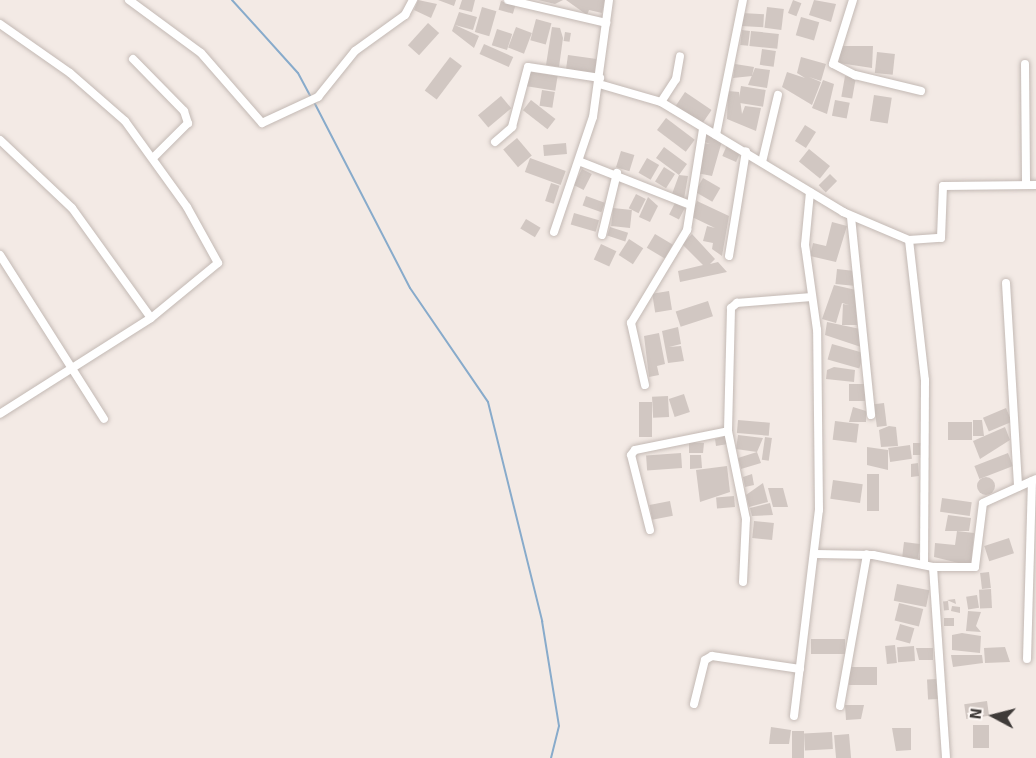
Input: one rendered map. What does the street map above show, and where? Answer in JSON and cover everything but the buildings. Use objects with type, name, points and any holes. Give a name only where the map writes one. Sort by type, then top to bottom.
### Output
[{"type":"street","points":[[129,0],[201,53],[256,122],[303,106],[318,97],[355,51],[391,27],[413,0]]},
{"type":"street","points":[[508,0],[606,23]]},
{"type":"street","points":[[554,232],[580,162],[599,81],[609,0]]},
{"type":"street","points":[[716,135],[743,0]]},
{"type":"street","points":[[853,0],[833,64],[855,75],[921,92]]},
{"type":"street","points":[[0,24],[70,72],[125,120],[154,157],[218,263],[150,318],[72,371],[0,414]]},
{"type":"street","points":[[661,102],[676,79],[680,56]]},
{"type":"street","points":[[133,59],[184,111],[188,123],[154,157]]},
{"type":"street","points":[[1025,64],[1026,184]]},
{"type":"street","points":[[495,142],[512,127],[528,67],[599,81],[661,102],[703,129],[746,151],[851,217],[909,240],[941,238],[943,186],[1036,185]]},
{"type":"street","points":[[762,162],[778,95]]},
{"type":"street","points":[[645,385],[631,323],[673,262],[687,230],[703,129]]},
{"type":"street","points":[[0,140],[72,208],[150,318]]},
{"type":"street","points":[[729,256],[746,151]]},
{"type":"street","points":[[580,162],[617,173],[690,205]]},
{"type":"street","points":[[602,235],[617,173]]},
{"type":"street","points":[[794,716],[816,554],[820,407],[805,245],[810,192]]},
{"type":"street","points":[[851,217],[871,415]]},
{"type":"street","points":[[909,240],[925,380],[928,566],[946,758]]},
{"type":"street","points":[[0,255],[104,418]]},
{"type":"street","points":[[1006,283],[1018,487]]},
{"type":"street","points":[[742,582],[747,528],[728,431],[731,308],[737,303],[811,297]]},
{"type":"street","points":[[650,530],[631,456],[635,450],[728,431]]},
{"type":"street","points":[[816,554],[867,554],[928,566],[975,567],[982,503],[1034,480],[1027,659]]},
{"type":"street","points":[[840,706],[867,554]]},
{"type":"street","points":[[694,704],[705,660],[712,656],[800,669]]},
{"type":"waterway","points":[[232,0],[298,73],[311,97]]},
{"type":"waterway","points":[[314,102],[410,288],[488,402],[542,621],[559,726],[551,758]]}]
